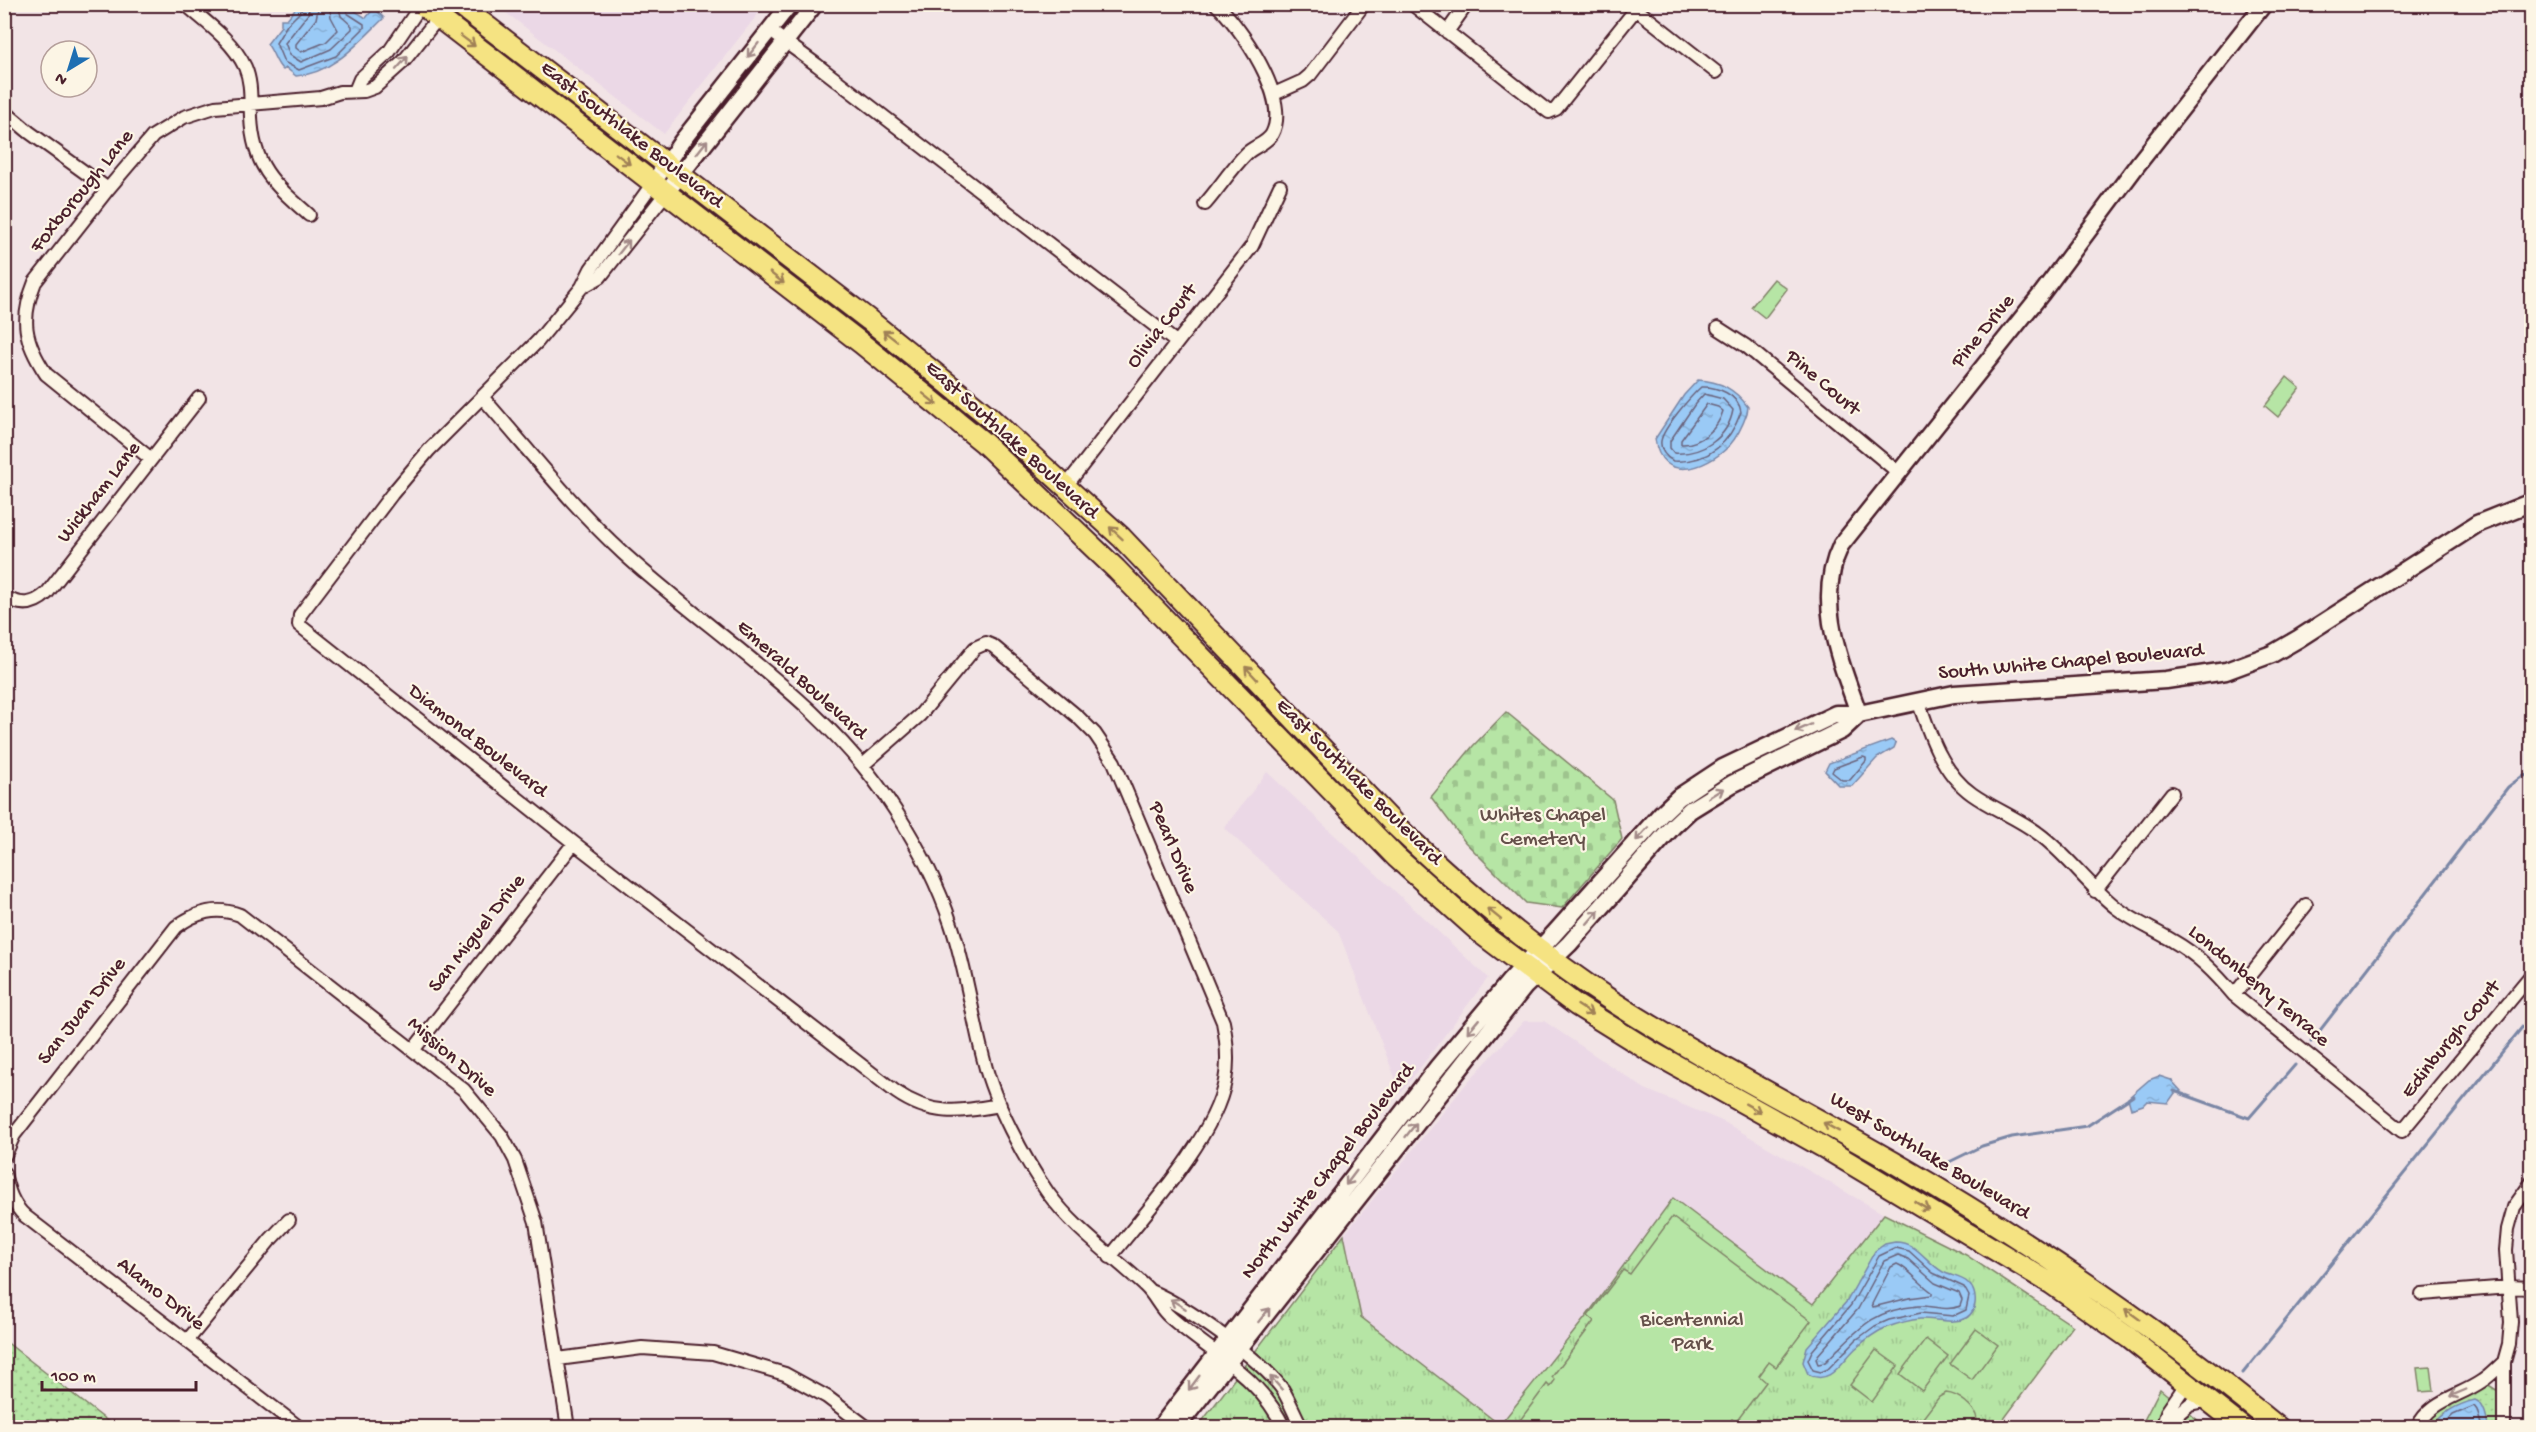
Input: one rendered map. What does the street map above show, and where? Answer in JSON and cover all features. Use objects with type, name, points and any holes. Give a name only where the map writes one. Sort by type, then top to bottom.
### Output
[{"type":"main road","name":"East Southlake Boulevard","points":[[458,4],[913,355],[988,416],[1121,537],[1433,861],[1547,955]]},
{"type":"main road","name":"East Southlake Boulevard","points":[[421,5],[861,342],[984,443],[1116,569],[1325,786],[1442,900],[1530,972]]},
{"type":"main road","points":[[984,443],[994,447],[1041,484],[1059,488],[1066,486]]},
{"type":"main road","name":"South White Chapel Boulevard","points":[[1547,955],[1642,834],[1679,797],[1723,768],[1785,736],[1836,714],[1859,714],[1954,694],[2166,680],[2226,671],[2272,654],[2477,524],[2532,502]]},
{"type":"main road","points":[[1325,786],[1344,771]]},
{"type":"main road","name":"North White Chapel Boulevard","points":[[1176,1428],[1232,1344],[1424,1085],[1547,955]]},
{"type":"main road","name":"West Southlake Boulevard","points":[[1547,955],[1662,1032],[1892,1161],[2071,1271],[2181,1350],[2279,1427]]},
{"type":"main road","points":[[1530,972],[1650,1051],[1823,1147],[2052,1284],[2187,1383],[2243,1428]]},
{"type":"main road","points":[[2118,1331],[2135,1334],[2166,1352],[2181,1350]]},
{"type":"main road","name":"North White Chapel Boulevard","points":[[1160,1428],[1222,1358]]},
{"type":"main road","points":[[2187,1383],[2211,1387],[2255,1417],[2279,1427]]},
{"type":"street","points":[[185,4],[233,49],[245,66],[250,81],[252,133],[263,169],[273,183],[309,215]]},
{"type":"street","points":[[660,188],[769,30],[790,4]]},
{"type":"street","points":[[673,170],[785,42],[814,4]]},
{"type":"street","points":[[1205,204],[1247,153],[1271,135],[1274,128],[1274,94],[1240,29],[1216,4]]},
{"type":"street","points":[[1274,94],[1303,81],[1310,75],[1364,4]]},
{"type":"street","points":[[1412,4],[1549,112],[1556,108],[1638,7],[1716,72]]},
{"type":"street","points":[[1447,32],[1467,4]]},
{"type":"street","name":"Pine Drive","points":[[1859,714],[1829,615],[1829,579],[1833,561],[1841,546],[2042,293],[2138,164],[2264,4]]},
{"type":"street","points":[[355,91],[360,80],[388,52],[421,5]]},
{"type":"street","name":"Foxborough Lane","points":[[151,459],[46,374],[31,350],[24,321],[28,299],[35,282],[153,136],[184,117],[215,107],[321,99],[340,92],[375,87],[389,77],[438,18]]},
{"type":"street","points":[[769,30],[1176,342]]},
{"type":"street","points":[[4,111],[29,132],[108,189]]},
{"type":"street","name":"Olivia Court","points":[[1066,486],[1252,246],[1280,186]]},
{"type":"street","name":"Diamond Boulevard","points":[[660,188],[591,269],[582,287],[538,341],[429,450],[392,494],[300,615],[299,625],[574,843],[910,1103],[937,1111],[965,1111],[1000,1104]]},
{"type":"street","name":"Pine Court","points":[[1718,328],[1746,346],[1899,473]]},
{"type":"street","name":"Wickham Lane","points":[[4,596],[27,603],[37,602],[47,593],[199,398]]},
{"type":"street","name":"Emerald Boulevard","points":[[483,398],[585,514],[623,552],[780,683],[837,735],[863,765],[898,814],[936,885],[952,926],[984,1065],[1000,1104],[1036,1175],[1067,1218],[1149,1290],[1166,1315],[1264,1394],[1284,1428]]},
{"type":"street","name":"Pearl Drive","points":[[863,765],[920,714],[975,648],[987,643],[1078,717],[1095,734],[1114,762],[1223,1022],[1228,1060],[1220,1099],[1201,1138],[1110,1257]]},
{"type":"street","name":"Londonberry Terrace","points":[[1918,700],[1928,730],[1945,764],[1970,793],[2038,833],[2059,851],[2095,891],[2120,911],[2195,955],[2234,995],[2402,1131]]},
{"type":"street","points":[[2095,891],[2172,794]]},
{"type":"street","name":"San Miguel Drive","points":[[414,1049],[574,843]]},
{"type":"street","points":[[2234,995],[2306,905]]},
{"type":"street","name":"Mission Drive","points":[[211,910],[229,911],[240,915],[261,929],[464,1090],[502,1136],[515,1160],[536,1222],[568,1428]]},
{"type":"street","name":"San Juan Drive","points":[[4,1157],[14,1135],[163,941],[189,917],[211,910]]},
{"type":"street","name":"Edinburgh Court","points":[[2402,1131],[2532,974]]},
{"type":"street","name":"Alamo Drive","points":[[6,1179],[16,1208],[300,1428]]},
{"type":"street","points":[[2504,1428],[2504,1362],[2509,1344],[2511,1322],[2506,1250],[2508,1229],[2514,1207],[2532,1182]]},
{"type":"street","points":[[188,1341],[270,1239],[289,1220]]},
{"type":"street","points":[[2422,1294],[2509,1287],[2532,1288]]},
{"type":"street","name":"Emerald Boulevard","points":[[1149,1290],[1174,1301],[1232,1344],[1282,1390],[1302,1428]]},
{"type":"street","points":[[558,1359],[642,1348],[713,1353],[754,1363],[792,1377],[827,1397],[868,1428]]},
{"type":"street","points":[[2417,1428],[2426,1413],[2439,1402],[2482,1381],[2504,1362]]},
{"type":"street","points":[[2162,1425],[2167,1412],[2187,1383]]},
{"type":"street","points":[[2162,1425],[2190,1404],[2209,1400]]},
{"type":"shaded area","points":[[496,5],[765,5],[664,134]]},
{"type":"shaded area","points":[[1267,772],[1488,978],[1401,1093],[1338,931],[1224,828]]},
{"type":"shaded area","points":[[1524,1021],[1544,1021],[1645,1089],[1724,1122],[1884,1214],[1814,1304],[1585,1318],[1501,1425],[1361,1317],[1344,1235],[1466,1084]]},
{"type":"green space","points":[[1774,279],[1787,289],[1765,318],[1751,307]]},
{"type":"green space","points":[[2287,377],[2300,388],[2278,417],[2265,406]]},
{"type":"green space","name":"Whites Chapel Cemetery","points":[[1506,712],[1613,800],[1622,839],[1562,908],[1526,903],[1465,842],[1431,797],[1473,746]]},
{"type":"green space","name":"Bicentennial Park","points":[[1673,1198],[1813,1304],[1884,1214],[1966,1255],[2073,1326],[1998,1427],[1197,1428],[1344,1235],[1361,1317],[1500,1425],[1585,1318]]},
{"type":"green space","points":[[1672,1217],[1811,1321],[1776,1367],[1769,1362],[1759,1376],[1766,1382],[1736,1422],[1732,1419],[1727,1427],[1515,1427],[1547,1384],[1550,1387],[1555,1380],[1552,1377],[1594,1321],[1588,1316],[1623,1270],[1630,1274]]},
{"type":"green space","points":[[1976,1329],[1998,1345],[1972,1380],[1950,1364]]},
{"type":"green space","points":[[1926,1339],[1948,1356],[1922,1391],[1900,1374]]},
{"type":"green space","points":[[5,1341],[115,1427],[5,1427]]},
{"type":"green space","points":[[1876,1350],[1898,1366],[1872,1402],[1850,1385]]},
{"type":"green space","points":[[2431,1367],[2434,1391],[2420,1392],[2417,1368]]},
{"type":"green space","points":[[2487,1384],[2498,1391],[2499,1427],[2422,1428],[2433,1412]]},
{"type":"green space","points":[[2160,1389],[2206,1427],[2140,1428]]},
{"type":"green space","points":[[1946,1393],[1961,1399],[1970,1406],[1977,1420],[1974,1427],[1916,1427],[1939,1397]]},
{"type":"water","points":[[299,4],[351,5],[352,9],[366,18],[374,8],[384,18],[334,63],[309,74],[296,76],[286,68],[283,70],[280,67],[267,44],[281,26],[281,19],[287,19]]},
{"type":"water","points":[[1698,380],[1720,384],[1738,395],[1748,407],[1747,413],[1735,439],[1719,454],[1697,466],[1675,467],[1666,462],[1659,453],[1655,439],[1684,395]]},
{"type":"water","points":[[1891,740],[1896,743],[1894,748],[1877,758],[1852,786],[1839,786],[1825,771],[1829,763]]},
{"type":"water","points":[[2159,1076],[2171,1080],[2181,1091],[2175,1093],[2168,1103],[2147,1101],[2131,1109],[2128,1098],[2149,1080]]},
{"type":"water","points":[[1895,1242],[1910,1245],[1943,1272],[1968,1283],[1975,1296],[1972,1312],[1967,1318],[1960,1320],[1920,1319],[1885,1328],[1862,1343],[1829,1375],[1816,1377],[1808,1374],[1803,1362],[1807,1347],[1847,1301],[1875,1251],[1885,1244]]},
{"type":"water","points":[[2475,1400],[2483,1407],[2488,1427],[2432,1427],[2451,1410]]},
{"type":"waterway","points":[[2311,1042],[2508,787],[2524,775],[2532,778]]},
{"type":"waterway","points":[[2243,1373],[2532,1015]]},
{"type":"waterway","points":[[2174,1091],[2249,1118],[2295,1065]]},
{"type":"waterway","points":[[1941,1166],[1982,1146],[2012,1137],[2087,1126],[2133,1096]]}]
